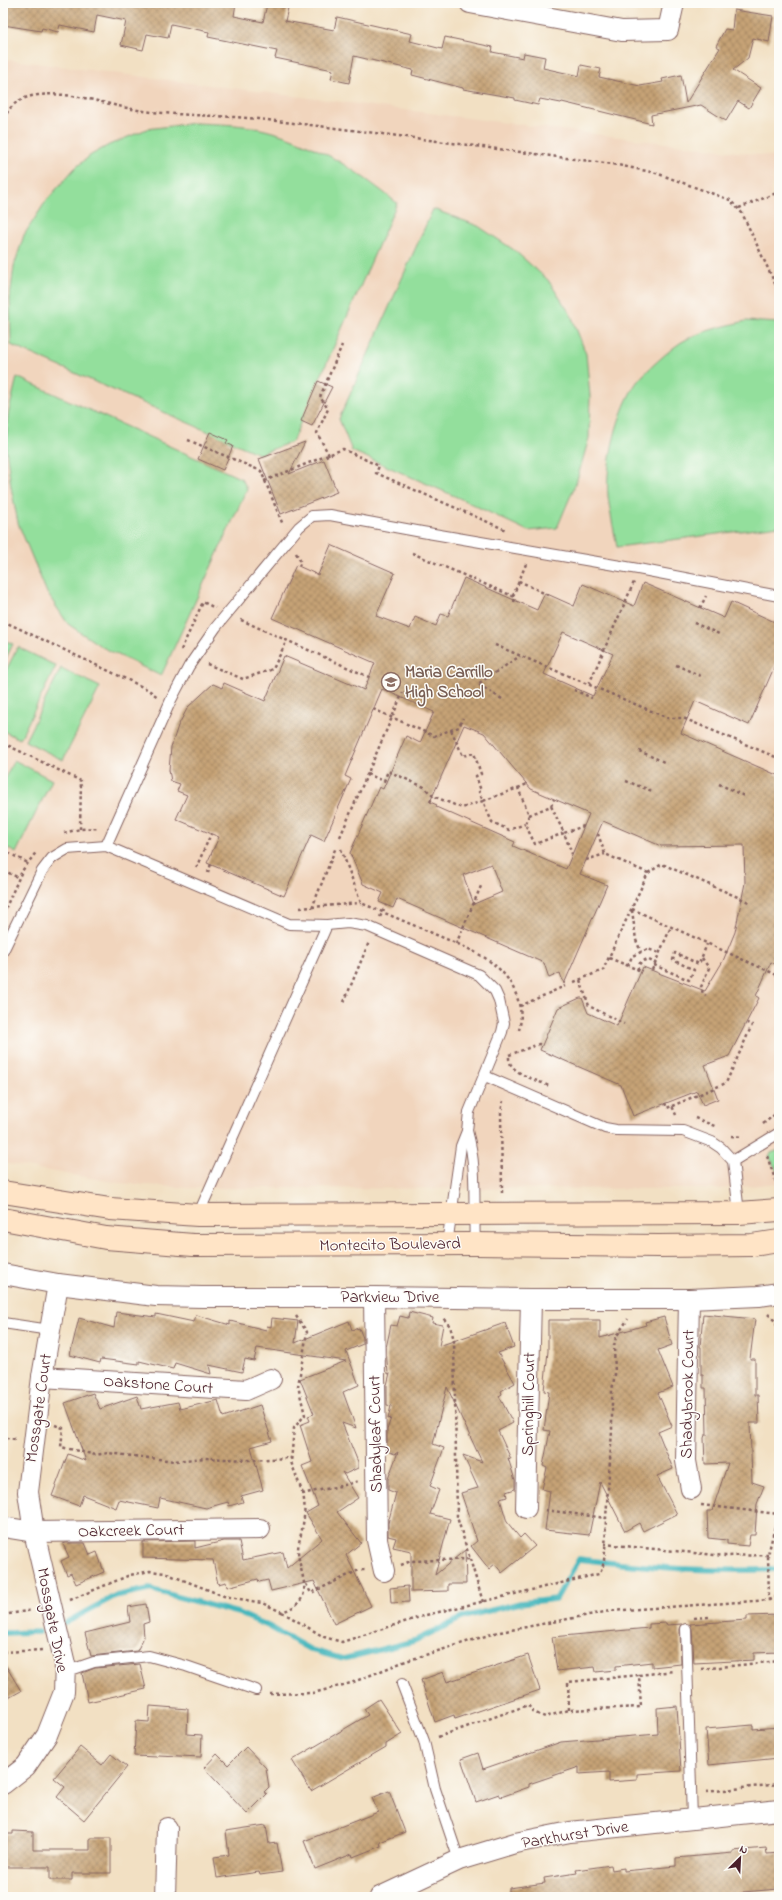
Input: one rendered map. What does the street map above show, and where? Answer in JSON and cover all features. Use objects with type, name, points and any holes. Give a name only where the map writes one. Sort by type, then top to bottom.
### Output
[{"type":"main road","name":"Montecito Boulevard","points":[[3,1192],[110,1209],[198,1215],[739,1213],[779,1210]]},
{"type":"main road","name":"Montecito Boulevard","points":[[3,1219],[106,1238],[193,1245],[475,1244],[658,1246],[752,1245],[779,1242]]},
{"type":"street","points":[[470,3],[622,31],[668,30],[674,3]]},
{"type":"street","name":"Parkview Drive","points":[[3,1274],[58,1284],[156,1296],[689,1299],[759,1296],[779,1293]]},
{"type":"street","name":"Mossgate Court","points":[[34,1532],[28,1492],[42,1377],[58,1284]]},
{"type":"street","name":"Shadyleaf Court","points":[[374,1297],[377,1540],[384,1571]]},
{"type":"street","name":"Springhill Court","points":[[526,1508],[531,1299]]},
{"type":"street","name":"Shadybrook Court","points":[[689,1299],[686,1462],[691,1489]]},
{"type":"street","name":"Oakstone Court","points":[[42,1377],[246,1390],[271,1379]]},
{"type":"street","name":"Oakcreek Court","points":[[3,1527],[34,1532],[260,1530]]},
{"type":"street","name":"Mossgate Drive","points":[[3,1784],[26,1766],[47,1734],[64,1692],[64,1672],[60,1643],[34,1532]]},
{"type":"street","name":"Parkhurst Drive","points":[[380,1897],[459,1860],[515,1843],[570,1832],[779,1810]]},
{"type":"street","points":[[165,1897],[167,1828]]},
{"type":"lane","points":[[106,846],[176,690],[202,646],[227,613],[289,538],[308,518],[317,515],[330,514],[779,596]]},
{"type":"lane","points":[[3,950],[42,871],[52,858],[67,849],[106,846],[289,924],[327,925],[352,923],[375,929],[479,975],[495,991],[499,1000],[504,1023],[485,1076],[469,1112],[467,1131],[461,1146],[447,1244]]},
{"type":"lane","points":[[198,1215],[327,925]]},
{"type":"lane","points":[[485,1076],[606,1128],[616,1130],[668,1130],[694,1134],[712,1142],[733,1161],[739,1213]]},
{"type":"lane","points":[[467,1131],[471,1145],[476,1194],[474,1214],[475,1244]]},
{"type":"lane","points":[[733,1161],[779,1133]]},
{"type":"lane","points":[[3,1323],[50,1330]]},
{"type":"lane","points":[[686,1628],[692,1819]]},
{"type":"lane","points":[[64,1672],[94,1662],[149,1656],[186,1666],[256,1690]]},
{"type":"lane","points":[[402,1684],[424,1742],[435,1789],[459,1860]]},
{"type":"path","points":[[3,125],[9,108],[19,100],[36,95],[71,95],[144,111],[258,119],[626,166],[656,173],[723,196],[730,200],[739,208],[779,292]]},
{"type":"path","points":[[739,208],[779,192]]},
{"type":"path","points":[[329,455],[317,433],[328,409],[320,398],[342,345]]},
{"type":"path","points":[[188,440],[261,471],[289,538]]},
{"type":"path","points":[[264,481],[343,449],[379,466],[376,473],[518,536],[515,557],[528,561],[513,596]]},
{"type":"path","points":[[412,554],[516,597],[514,602]]},
{"type":"path","points":[[589,684],[636,580]]},
{"type":"path","points":[[520,581],[548,595]]},
{"type":"path","points":[[700,608],[706,594]]},
{"type":"path","points":[[3,595],[5,603],[3,611]]},
{"type":"path","points":[[178,657],[203,602],[369,677]]},
{"type":"path","points":[[3,621],[147,689],[158,697]]},
{"type":"path","points":[[694,623],[719,634]]},
{"type":"path","points":[[207,664],[243,679],[274,669],[287,640]]},
{"type":"path","points":[[495,645],[668,718],[683,718],[778,758]]},
{"type":"path","points":[[502,699],[478,684],[520,656]]},
{"type":"path","points":[[202,670],[211,657]]},
{"type":"path","points":[[676,665],[701,676]]},
{"type":"path","points":[[155,704],[162,690]]},
{"type":"path","points":[[574,690],[592,698]]},
{"type":"path","points":[[340,837],[403,692]]},
{"type":"path","points":[[373,709],[434,736],[459,727],[463,718]]},
{"type":"path","points":[[452,730],[463,756],[474,753],[481,774],[476,776],[481,791],[479,792],[484,800],[492,822],[509,830],[525,824],[529,815],[551,806],[554,799]]},
{"type":"path","points":[[3,743],[81,781],[80,829]]},
{"type":"path","points":[[639,751],[664,762]]},
{"type":"path","points":[[367,774],[384,781],[388,771],[424,786],[433,796],[462,808],[527,784]]},
{"type":"path","points":[[626,782],[652,791]]},
{"type":"path","points":[[719,784],[744,796]]},
{"type":"path","points":[[518,788],[529,815]]},
{"type":"path","points":[[430,802],[433,796]]},
{"type":"path","points":[[551,806],[572,854]]},
{"type":"path","points":[[60,836],[80,829],[98,828],[104,824]]},
{"type":"path","points":[[525,824],[535,844],[584,826]]},
{"type":"path","points":[[196,868],[211,834]]},
{"type":"path","points":[[598,834],[605,854]]},
{"type":"path","points":[[3,914],[27,863],[42,846]]},
{"type":"path","points":[[312,908],[336,847]]},
{"type":"path","points":[[341,849],[361,903]]},
{"type":"path","points":[[3,850],[42,871]]},
{"type":"path","points":[[586,860],[605,854],[648,873]]},
{"type":"path","points":[[208,873],[211,864]]},
{"type":"path","points":[[574,982],[603,970],[648,873],[662,864],[749,902]]},
{"type":"path","points":[[190,865],[215,876]]},
{"type":"path","points":[[3,870],[19,878]]},
{"type":"path","points":[[456,944],[481,886]]},
{"type":"path","points":[[295,908],[312,908],[361,903],[488,959],[503,972],[514,988],[522,1018],[518,1034]]},
{"type":"path","points":[[344,1002],[386,905]]},
{"type":"path","points":[[632,909],[779,976]]},
{"type":"path","points":[[632,909],[636,940],[641,952]]},
{"type":"path","points":[[652,970],[671,927]]},
{"type":"path","points":[[637,970],[640,963],[647,959],[689,980],[694,970],[673,960],[675,953],[699,964],[707,944]]},
{"type":"path","points":[[628,966],[632,956],[648,949],[659,953]]},
{"type":"path","points":[[609,958],[641,971]]},
{"type":"path","points":[[702,958],[710,968],[701,987],[703,994],[706,996]]},
{"type":"path","points":[[580,980],[589,1006],[624,1024]]},
{"type":"path","points":[[520,1006],[565,986]]},
{"type":"path","points":[[665,1103],[667,1108],[726,1083],[752,1025],[747,1023]]},
{"type":"path","points":[[509,1055],[539,1044],[542,1045]]},
{"type":"path","points":[[511,1050],[509,1062],[513,1068],[555,1089]]},
{"type":"path","points":[[502,1193],[501,1112],[503,1101]]},
{"type":"path","points":[[672,1106],[676,1115]]},
{"type":"path","points":[[761,1125],[779,1111]]},
{"type":"path","points":[[670,1115],[682,1116]]},
{"type":"path","points":[[689,1116],[719,1128]]},
{"type":"path","points":[[728,1134],[738,1138],[743,1137]]},
{"type":"path","points":[[766,1152],[778,1188]]},
{"type":"path","points":[[759,1296],[762,1310],[776,1322],[779,1342]]},
{"type":"path","points":[[278,1297],[280,1307],[297,1316],[307,1332],[298,1386],[305,1415],[294,1428],[291,1462],[305,1502],[304,1524],[298,1549],[306,1584],[311,1593],[359,1570],[384,1571],[411,1561],[470,1559]]},
{"type":"path","points":[[432,1298],[436,1310],[450,1326],[454,1340],[457,1517],[483,1602]]},
{"type":"path","points":[[3,1615],[52,1612],[93,1591],[130,1575],[150,1571],[165,1573],[224,1596],[262,1603],[282,1612],[324,1637],[342,1642],[426,1615],[598,1574],[601,1571],[605,1551],[604,1544],[612,1431],[612,1390],[615,1374],[614,1346],[620,1329],[636,1309],[636,1299]]},
{"type":"path","points":[[779,1353],[777,1373],[779,1404]]},
{"type":"path","points":[[37,1420],[63,1428],[61,1447],[96,1455],[108,1453],[175,1461],[204,1458],[248,1460],[291,1458]]},
{"type":"path","points":[[303,1494],[331,1487],[347,1485],[376,1473]]},
{"type":"path","points":[[691,1489],[699,1505],[778,1514]]},
{"type":"path","points":[[526,1508],[606,1518]]},
{"type":"path","points":[[770,1600],[768,1555],[779,1511]]},
{"type":"path","points":[[604,1544],[725,1556],[768,1555]]},
{"type":"path","points":[[282,1612],[297,1604],[302,1597],[306,1584]]},
{"type":"path","points":[[256,1690],[273,1695],[313,1694],[351,1683],[403,1662],[495,1633],[610,1611],[770,1600],[779,1596]]},
{"type":"path","points":[[3,1652],[37,1651],[60,1643]]},
{"type":"path","points":[[569,1710],[568,1682],[779,1661]]},
{"type":"path","points":[[424,1742],[528,1705],[533,1712],[545,1717],[569,1710],[641,1707],[639,1675]]},
{"type":"path","points":[[692,1793],[779,1784]]},
{"type":"shaded area","name":"Maria Carrillo High School","points":[[3,59],[776,157],[770,201],[779,201],[779,1183],[719,1189],[189,1188],[119,1183],[3,1163]]},
{"type":"green space","points":[[195,123],[226,124],[256,128],[295,140],[348,167],[365,178],[397,203],[292,442],[259,454],[11,345],[10,298],[14,266],[24,235],[46,201],[74,169],[91,155],[109,145],[147,129]]},
{"type":"green space","points":[[433,209],[478,226],[514,250],[548,280],[571,315],[586,354],[590,396],[589,438],[576,483],[557,528],[528,531],[459,498],[352,451],[339,419]]},
{"type":"green space","points":[[746,321],[779,323],[779,526],[617,547],[608,496],[609,468],[614,437],[630,393],[646,372],[680,343],[704,332]]},
{"type":"green space","points":[[17,377],[242,479],[247,489],[161,676],[102,647],[68,624],[47,593],[18,523],[11,487],[6,448],[8,415]]},
{"type":"green space","points":[[3,640],[13,644],[3,664]]},
{"type":"green space","points":[[18,647],[56,666],[20,739],[3,731],[3,676]]},
{"type":"green space","points":[[61,668],[100,687],[63,760],[25,741]]},
{"type":"green space","points":[[14,760],[52,780],[16,853],[3,846],[3,782]]},
{"type":"green space","points":[[779,1150],[779,1183],[778,1174],[769,1156],[771,1153]]},
{"type":"building","points":[[3,3],[236,3],[234,16],[263,22],[267,4],[288,8],[285,21],[334,30],[337,17],[412,34],[410,41],[442,49],[445,37],[493,47],[492,52],[523,58],[524,53],[545,57],[543,68],[579,76],[581,65],[601,69],[599,77],[640,86],[663,82],[662,79],[681,75],[686,103],[720,48],[716,46],[725,29],[732,30],[734,10],[773,16],[769,42],[753,38],[748,58],[733,70],[761,88],[749,108],[738,101],[726,121],[701,105],[651,115],[652,124],[562,102],[540,99],[538,105],[515,100],[515,98],[463,89],[412,75],[413,70],[354,56],[349,83],[331,79],[333,70],[275,58],[277,51],[208,37],[209,32],[171,24],[168,38],[147,34],[143,50],[121,45],[126,21],[97,15],[94,32],[60,25],[58,32],[42,28],[41,31],[3,25]]},
{"type":"building","points":[[318,381],[332,387],[312,426],[301,421]]},
{"type":"building","points":[[210,432],[228,440],[226,443],[233,446],[223,470],[198,459]]},
{"type":"building","points":[[305,442],[289,474],[324,460],[337,492],[281,514],[259,459]]},
{"type":"building","points":[[331,545],[395,573],[376,616],[410,629],[415,617],[436,626],[441,614],[448,616],[464,578],[537,610],[545,593],[574,606],[583,584],[634,606],[643,583],[724,618],[731,602],[779,624],[779,656],[749,725],[695,701],[681,733],[779,776],[779,966],[771,962],[756,996],[759,998],[729,1056],[705,1065],[718,1099],[703,1105],[697,1091],[633,1116],[621,1085],[540,1050],[558,1008],[580,998],[582,998],[588,1013],[617,1026],[643,967],[705,991],[723,961],[735,932],[745,883],[744,845],[661,846],[603,821],[580,874],[607,885],[564,984],[560,973],[549,978],[544,963],[397,899],[393,908],[379,902],[383,893],[363,884],[350,853],[379,787],[383,789],[406,736],[420,743],[434,712],[382,689],[345,776],[351,779],[324,841],[311,835],[284,896],[207,863],[219,837],[176,819],[187,795],[177,791],[180,784],[171,781],[169,770],[171,747],[178,726],[188,707],[213,684],[222,688],[224,683],[265,701],[284,656],[364,690],[375,663],[272,618],[296,565],[318,575]],"holes":[[[563,632],[613,654],[593,696],[544,674]],[[464,725],[484,733],[531,789],[589,814],[566,869],[513,846],[515,842],[436,807],[437,805],[430,802]],[[491,864],[502,892],[474,904],[463,875]]]},
{"type":"building","points":[[116,1312],[156,1317],[156,1314],[194,1322],[196,1315],[230,1325],[230,1321],[266,1330],[267,1326],[271,1327],[272,1318],[298,1321],[295,1343],[349,1321],[352,1330],[359,1328],[363,1338],[363,1344],[346,1351],[359,1385],[343,1392],[356,1428],[342,1423],[358,1462],[358,1468],[345,1474],[342,1472],[358,1498],[337,1512],[361,1543],[346,1555],[371,1606],[334,1624],[314,1581],[271,1591],[268,1580],[259,1582],[258,1579],[227,1587],[226,1582],[218,1584],[213,1560],[143,1558],[143,1542],[195,1541],[195,1548],[224,1541],[239,1541],[243,1560],[283,1552],[287,1568],[322,1539],[306,1513],[318,1506],[302,1466],[312,1462],[300,1425],[310,1421],[308,1416],[314,1414],[300,1379],[346,1361],[257,1348],[254,1361],[245,1359],[242,1372],[209,1365],[211,1374],[175,1363],[173,1369],[139,1361],[139,1364],[101,1359],[100,1363],[70,1355],[79,1318],[114,1328]]},
{"type":"building","points":[[409,1312],[433,1318],[432,1323],[443,1325],[439,1346],[505,1323],[514,1347],[498,1353],[515,1383],[501,1391],[502,1394],[499,1396],[513,1423],[498,1431],[511,1459],[508,1458],[515,1480],[515,1489],[506,1492],[507,1497],[500,1499],[507,1522],[520,1538],[524,1534],[535,1546],[502,1573],[495,1564],[489,1569],[471,1546],[477,1541],[461,1493],[478,1488],[463,1455],[482,1462],[447,1387],[433,1444],[444,1448],[430,1486],[439,1490],[430,1514],[450,1519],[435,1575],[465,1550],[466,1584],[448,1584],[448,1591],[411,1592],[411,1551],[393,1547],[396,1538],[388,1536],[388,1523],[396,1493],[388,1490],[388,1479],[398,1452],[395,1454],[387,1451],[387,1430],[391,1418],[388,1419],[391,1406],[387,1405],[387,1385],[390,1373],[388,1374],[386,1348],[391,1325],[397,1326],[400,1316],[408,1318]]},
{"type":"building","points":[[703,1314],[755,1319],[750,1359],[755,1359],[755,1395],[758,1395],[759,1423],[750,1423],[752,1482],[764,1486],[757,1504],[755,1535],[750,1535],[748,1546],[727,1544],[727,1540],[708,1538],[707,1511],[712,1511],[728,1463],[705,1464],[704,1438],[705,1435],[707,1435],[706,1388],[703,1388],[703,1375],[701,1375],[700,1347]]},
{"type":"building","points":[[664,1317],[672,1345],[658,1350],[673,1387],[658,1393],[672,1426],[658,1432],[673,1469],[657,1476],[677,1514],[643,1531],[639,1523],[625,1531],[600,1482],[589,1535],[545,1530],[550,1491],[542,1489],[547,1468],[543,1466],[550,1431],[544,1430],[549,1392],[544,1391],[548,1351],[548,1320],[600,1320],[600,1338],[646,1325],[645,1322]]},
{"type":"building","points":[[93,1393],[100,1409],[137,1396],[141,1409],[178,1402],[180,1409],[218,1400],[223,1417],[260,1405],[272,1441],[251,1447],[263,1490],[241,1496],[243,1502],[229,1506],[228,1502],[206,1508],[160,1498],[158,1508],[119,1500],[116,1508],[83,1495],[79,1506],[52,1496],[68,1454],[86,1461],[65,1403]]},
{"type":"building","points":[[85,1543],[90,1555],[97,1552],[104,1572],[76,1584],[71,1573],[67,1575],[61,1561],[69,1557],[63,1544]]},
{"type":"building","points":[[408,1586],[409,1602],[391,1603],[390,1588]]},
{"type":"building","points":[[146,1604],[149,1622],[143,1624],[144,1637],[137,1651],[91,1656],[85,1633],[130,1622],[128,1607]]},
{"type":"building","points":[[779,1615],[779,1652],[754,1653],[754,1660],[694,1663],[692,1629],[690,1624],[747,1620],[747,1616]]},
{"type":"building","points":[[666,1623],[667,1625],[682,1624],[680,1629],[681,1664],[652,1667],[652,1662],[616,1666],[616,1670],[596,1672],[595,1667],[557,1671],[552,1637],[649,1628],[649,1624]]},
{"type":"building","points":[[528,1655],[540,1690],[455,1719],[454,1715],[435,1722],[421,1680],[443,1672],[447,1682]]},
{"type":"building","points":[[3,1661],[21,1691],[3,1701]]},
{"type":"building","points":[[140,1664],[146,1689],[88,1702],[82,1673],[95,1668]]},
{"type":"building","points":[[379,1699],[402,1734],[386,1744],[386,1747],[311,1791],[292,1760],[368,1715],[364,1709]]},
{"type":"building","points":[[150,1706],[188,1709],[187,1734],[202,1735],[201,1757],[158,1755],[158,1757],[134,1756],[136,1721],[149,1722]]},
{"type":"building","points":[[677,1706],[681,1771],[637,1774],[637,1780],[609,1782],[609,1772],[579,1774],[579,1767],[529,1784],[529,1787],[501,1797],[499,1794],[476,1802],[461,1759],[478,1753],[483,1769],[561,1742],[658,1734],[657,1708]]},
{"type":"building","points":[[753,1725],[753,1729],[779,1727],[779,1758],[709,1765],[706,1729]]},
{"type":"building","points":[[80,1747],[102,1765],[111,1754],[127,1767],[84,1820],[57,1797],[65,1787],[54,1778]]},
{"type":"building","points":[[246,1747],[266,1768],[269,1787],[264,1792],[267,1794],[247,1814],[204,1768],[217,1754],[228,1765]]},
{"type":"building","points":[[389,1791],[405,1832],[380,1842],[381,1846],[353,1857],[352,1854],[315,1869],[304,1841],[378,1812],[372,1798]]},
{"type":"building","points":[[266,1825],[269,1844],[277,1843],[282,1872],[260,1875],[259,1872],[217,1878],[214,1857],[229,1855],[226,1831]]},
{"type":"building","points":[[13,1831],[33,1832],[33,1850],[90,1850],[90,1838],[111,1838],[111,1873],[72,1873],[72,1880],[50,1880],[50,1867],[3,1867],[3,1834],[13,1834]]},
{"type":"building","points":[[766,1848],[767,1854],[779,1853],[779,1889],[743,1892],[743,1897],[692,1897],[692,1894],[660,1897],[660,1895],[637,1897],[509,1897],[509,1888],[545,1883],[544,1878],[577,1873],[576,1870],[611,1865],[612,1870],[624,1868],[624,1871],[676,1866],[676,1858],[733,1853],[733,1851]]},
{"type":"waterway","points":[[65,1623],[115,1596],[149,1589],[238,1613],[268,1626],[311,1650],[343,1659],[414,1641],[464,1617],[520,1603],[556,1599],[579,1559],[704,1570],[779,1569]]},
{"type":"waterway","points":[[3,1633],[38,1632]]},
{"type":"place","name":"Maria Carrillo High School","points":[[391,682]]}]
